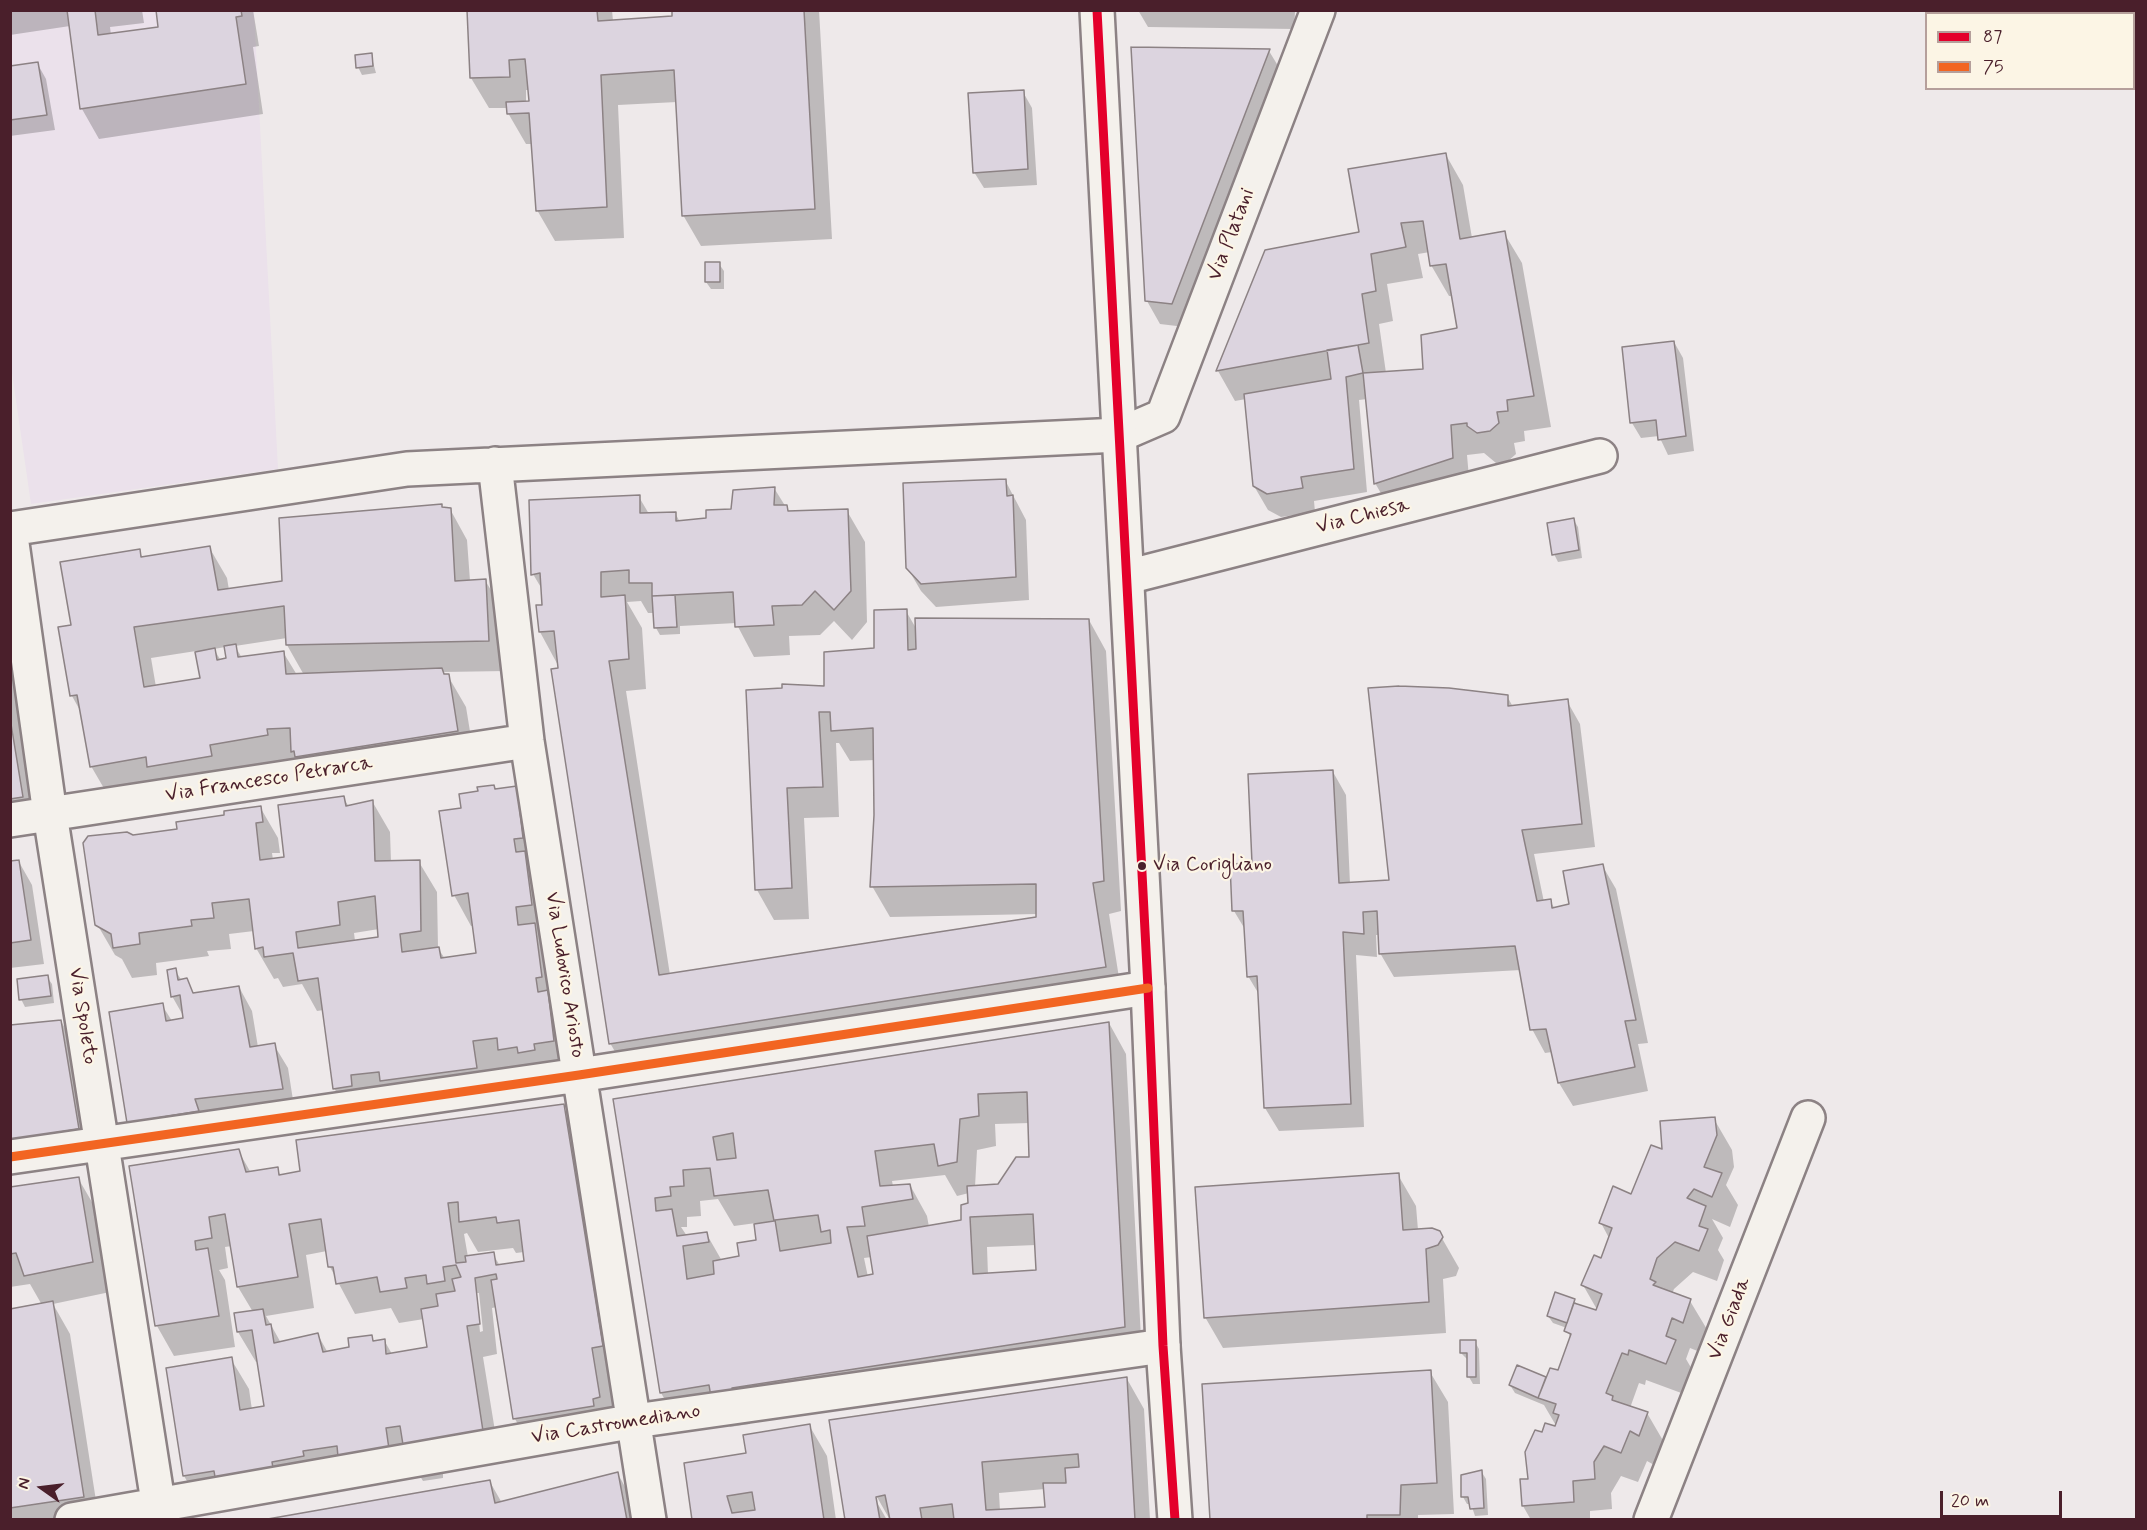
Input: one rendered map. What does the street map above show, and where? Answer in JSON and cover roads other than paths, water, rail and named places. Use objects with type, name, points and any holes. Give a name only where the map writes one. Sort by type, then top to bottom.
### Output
[{"type":"street","points":[[1097,10],[1148,988],[1163,1346],[1175,1520]]},
{"type":"street","name":"Via Platani","points":[[1119,435],[1163,416],[1318,10]]},
{"type":"street","points":[[11,529],[407,469],[1119,435]]},
{"type":"street","name":"Via Chiesa","points":[[1127,577],[1600,456]]},
{"type":"street","name":"Via Ludovico Ariosto","points":[[495,464],[527,741],[649,1520]]},
{"type":"street","name":"Via Spoleto","points":[[11,529],[50,814],[158,1503]]},
{"type":"street","name":"Via Francesco Petrarca","points":[[10,820],[527,741]]},
{"type":"street","points":[[10,1157],[579,1075],[1148,988]]},
{"type":"street","name":"Via Giada","points":[[1651,1520],[1808,1118]]},
{"type":"street","name":"Via Castromediano","points":[[72,1520],[113,1516],[158,1503],[635,1421],[1163,1346]]},
{"type":"place","name":"Via Corigliano","points":[[1142,866]]}]
